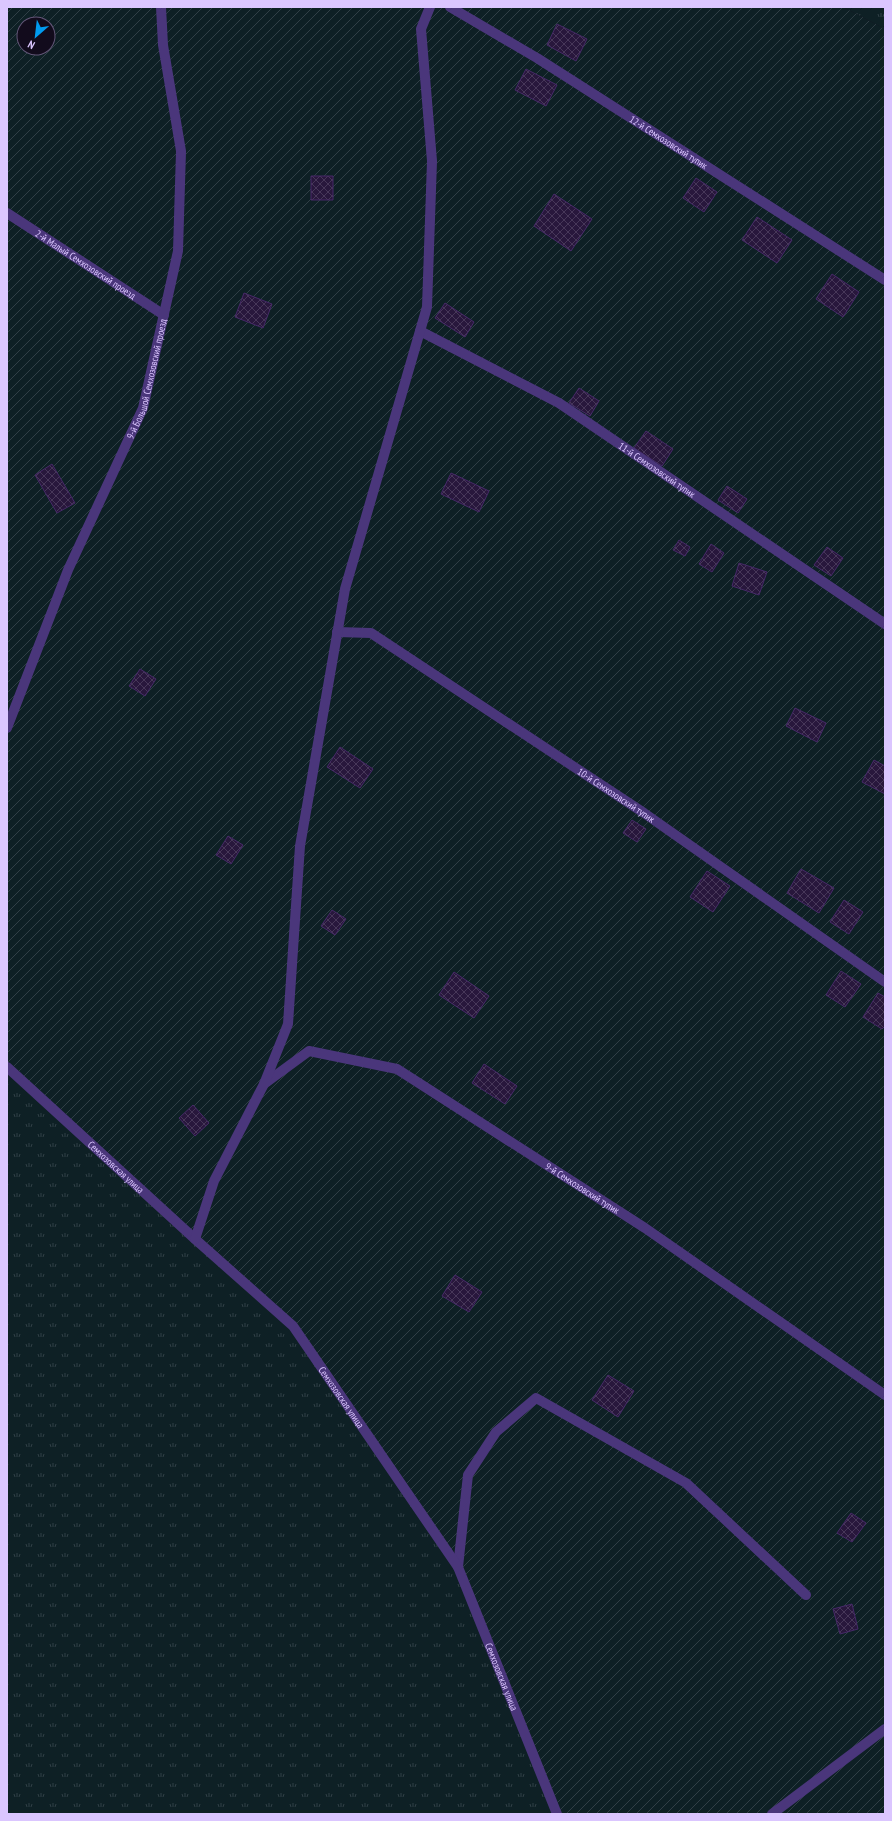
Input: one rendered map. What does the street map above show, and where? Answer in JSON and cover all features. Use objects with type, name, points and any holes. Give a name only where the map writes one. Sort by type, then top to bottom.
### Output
[{"type":"street","name":"9-й Большой Семхозовский проезд","points":[[7,728],[68,570],[143,408],[178,251],[181,151],[163,45],[161,7]]},
{"type":"street","points":[[195,1239],[214,1181],[264,1084],[288,1024],[300,846],[345,589],[427,306],[432,161],[421,29],[430,7]]},
{"type":"street","name":"12-й Семхозовский тупик","points":[[450,7],[537,58],[885,280]]},
{"type":"street","name":"2-й Малый Семхозовский проезд","points":[[7,213],[164,315]]},
{"type":"street","name":"11-й Семхозовский тупик","points":[[420,332],[559,403],[885,624]]},
{"type":"street","name":"10-й Семхозовский тупик","points":[[337,632],[371,633],[644,813],[885,982]]},
{"type":"street","name":"9-й Семхозовский тупик","points":[[264,1084],[309,1051],[397,1069],[645,1228],[885,1395]]},
{"type":"street","name":"Семхозовская улица","points":[[7,1067],[195,1239],[293,1326],[458,1567],[557,1814]]},
{"type":"street","points":[[458,1567],[468,1475],[496,1432],[536,1398],[686,1483],[806,1595]]},
{"type":"street","points":[[772,1814],[885,1730]]},
{"type":"green space","points":[[7,7],[843,7],[885,29],[885,1814],[559,1814],[467,1579],[293,1326],[7,1070]]},
{"type":"green space","points":[[843,7],[885,7],[885,29]]},
{"type":"green space","points":[[7,1070],[293,1326],[467,1579],[559,1814],[7,1814]]},
{"type":"building","points":[[557,24],[587,39],[576,61],[547,45]]},
{"type":"building","points":[[526,69],[557,85],[546,106],[515,90]]},
{"type":"building","points":[[311,176],[333,176],[333,200],[311,200]]},
{"type":"building","points":[[696,178],[717,192],[704,212],[683,198]]},
{"type":"building","points":[[554,194],[592,219],[571,251],[534,226]]},
{"type":"building","points":[[757,217],[792,240],[777,263],[742,240]]},
{"type":"building","points":[[832,274],[859,292],[843,317],[816,299]]},
{"type":"building","points":[[244,293],[272,304],[263,328],[235,317]]},
{"type":"building","points":[[445,303],[474,322],[465,337],[435,318]]},
{"type":"building","points":[[579,388],[599,401],[590,416],[569,403]]},
{"type":"building","points":[[646,431],[673,449],[662,466],[634,448]]},
{"type":"building","points":[[52,464],[75,503],[57,513],[35,475]]},
{"type":"building","points":[[451,473],[489,491],[479,512],[441,494]]},
{"type":"building","points":[[727,486],[747,499],[738,513],[718,500]]},
{"type":"building","points":[[679,540],[690,547],[685,556],[673,550]]},
{"type":"building","points":[[711,544],[724,553],[712,572],[699,564]]},
{"type":"building","points":[[827,547],[843,558],[831,576],[814,565]]},
{"type":"building","points":[[739,563],[767,572],[759,595],[732,586]]},
{"type":"building","points":[[140,669],[156,679],[145,696],[129,686]]},
{"type":"building","points":[[795,708],[826,723],[817,742],[786,726]]},
{"type":"building","points":[[340,747],[373,769],[360,788],[327,767]]},
{"type":"building","points":[[874,760],[885,766],[885,794],[862,782]]},
{"type":"building","points":[[632,820],[646,829],[637,842],[623,833]]},
{"type":"building","points":[[228,836],[243,845],[231,864],[216,855]]},
{"type":"building","points":[[801,869],[834,888],[819,913],[787,893]]},
{"type":"building","points":[[707,871],[730,886],[713,912],[690,897]]},
{"type":"building","points":[[844,900],[863,912],[849,934],[830,922]]},
{"type":"building","points":[[332,910],[346,919],[335,935],[321,926]]},
{"type":"building","points":[[841,971],[861,984],[845,1007],[826,995]]},
{"type":"building","points":[[454,972],[489,996],[474,1018],[439,995]]},
{"type":"building","points":[[878,993],[885,997],[885,1026],[882,1029],[863,1017]]},
{"type":"building","points":[[484,1064],[517,1086],[505,1104],[472,1083]]},
{"type":"building","points":[[193,1105],[209,1123],[195,1136],[179,1118]]},
{"type":"building","points":[[455,1275],[482,1292],[469,1312],[442,1296]]},
{"type":"building","points":[[608,1375],[634,1391],[618,1417],[592,1400]]},
{"type":"building","points":[[851,1513],[866,1523],[852,1542],[837,1533]]},
{"type":"building","points":[[852,1604],[858,1629],[840,1634],[833,1609]]}]
